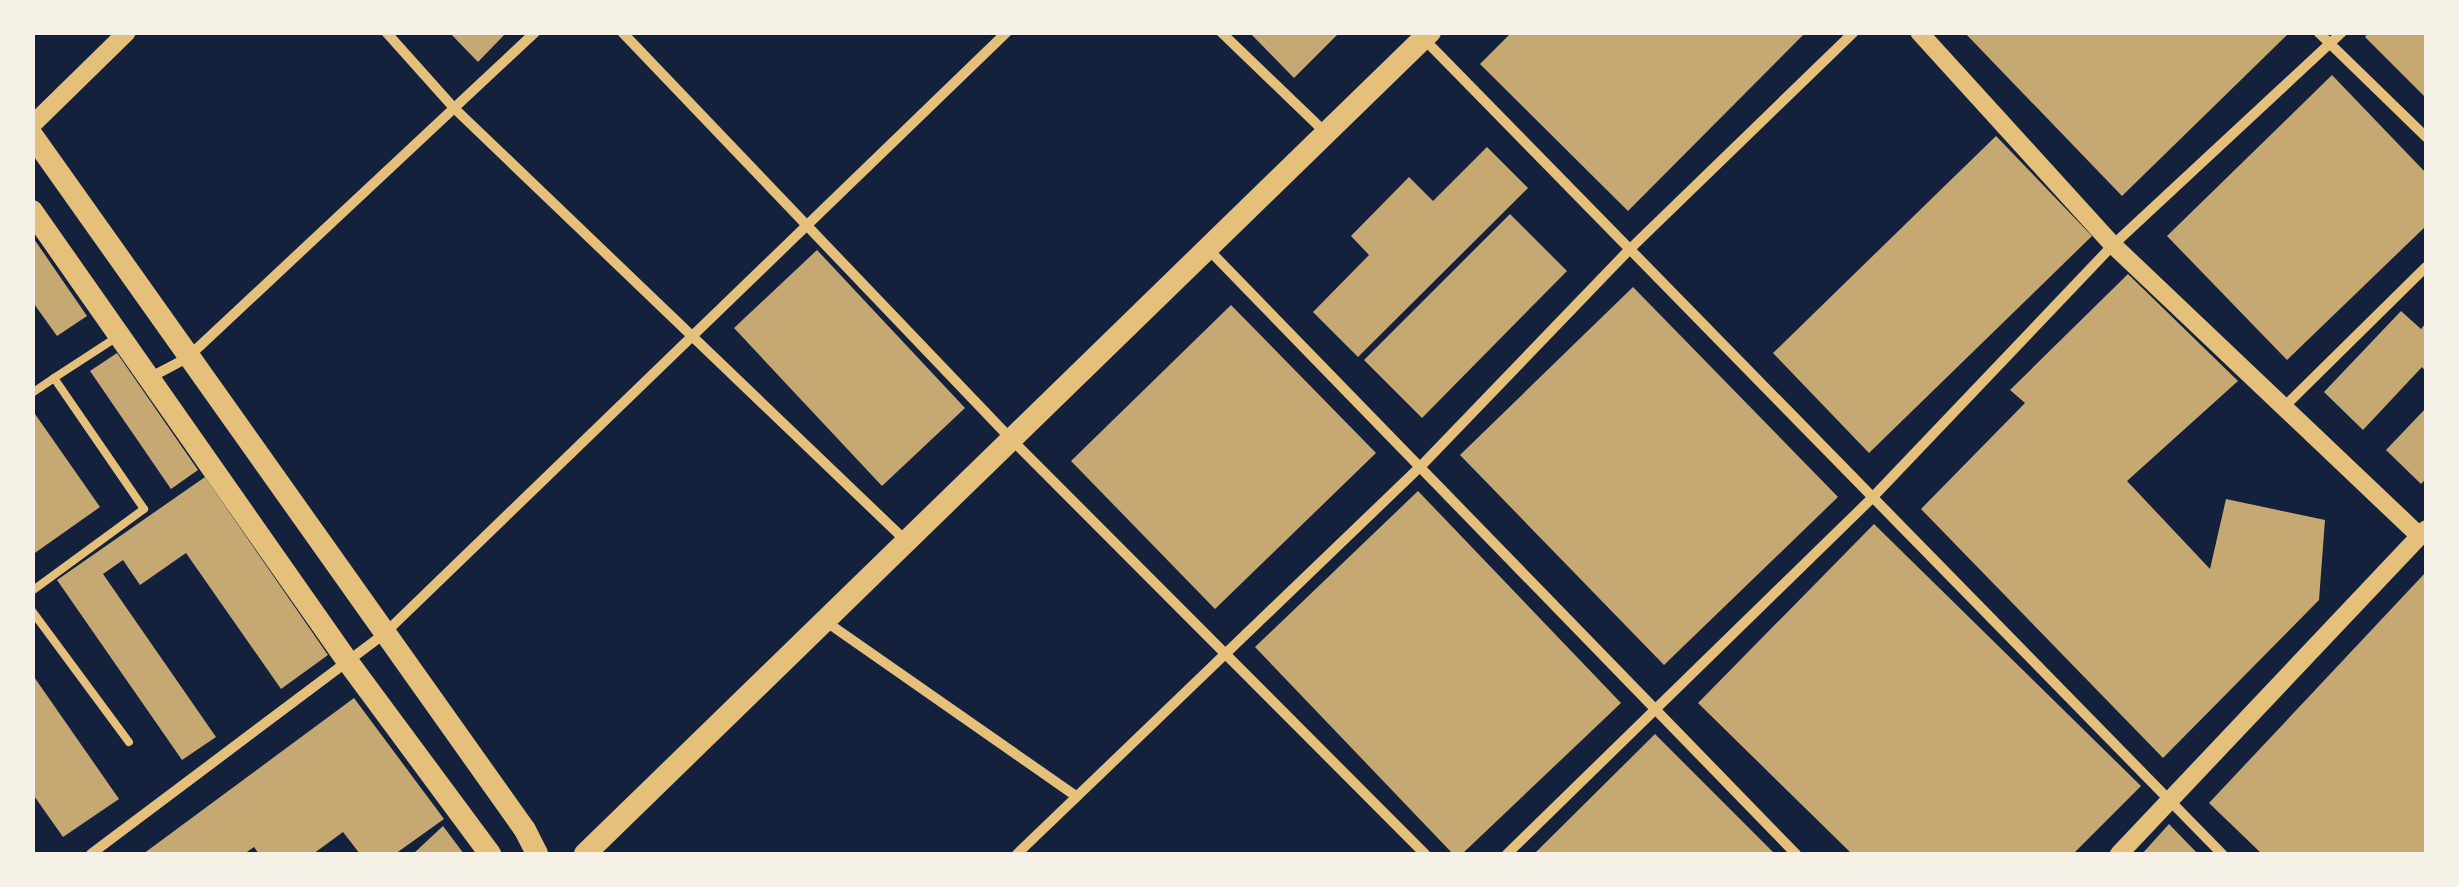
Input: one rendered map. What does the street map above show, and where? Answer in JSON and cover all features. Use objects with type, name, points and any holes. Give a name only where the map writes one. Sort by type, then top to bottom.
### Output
[{"type":"main road","points":[[585,854],[1427,36]]},
{"type":"main road","points":[[32,135],[186,358],[525,830],[536,854]]},
{"type":"main road","points":[[32,212],[348,662],[490,854]]},
{"type":"street","points":[[32,125],[127,32]]},
{"type":"street","points":[[386,32],[454,108],[906,541]]},
{"type":"street","points":[[150,378],[186,358],[535,32]]},
{"type":"street","points":[[622,32],[1011,439],[1425,854]]},
{"type":"street","points":[[91,854],[384,634],[1007,32]]},
{"type":"street","points":[[1222,32],[1326,133]]},
{"type":"street","points":[[1016,854],[1422,465],[1630,249],[1854,32]]},
{"type":"street","points":[[1918,32],[2113,245],[2423,532],[2119,854]]},
{"type":"street","points":[[2318,32],[2426,137]]},
{"type":"street","points":[[1506,854],[1872,498],[2113,245],[2342,32]]},
{"type":"street","points":[[1427,36],[2222,854]]},
{"type":"street","points":[[1208,249],[1422,465],[1651,710],[1796,854]]},
{"type":"street","points":[[2284,407],[2426,267]]},
{"type":"street","points":[[824,620],[1077,796]]},
{"type":"lane","points":[[32,393],[120,335]]},
{"type":"lane","points":[[32,591],[144,509],[54,378]]},
{"type":"lane","points":[[32,611],[129,742]]},
{"type":"building","points":[[449,32],[507,32],[478,62]]},
{"type":"building","points":[[1249,32],[1340,32],[1294,78]]},
{"type":"building","points":[[1512,32],[1806,32],[1628,211],[1480,64]]},
{"type":"building","points":[[1964,32],[2290,32],[2122,196]]},
{"type":"building","points":[[2369,32],[2426,32],[2426,98],[2365,37]]},
{"type":"building","points":[[2332,75],[2426,173],[2426,226],[2287,360],[2167,236]]},
{"type":"building","points":[[1996,136],[2092,236],[1869,453],[1773,353]]},
{"type":"building","points":[[1487,147],[1528,188],[1358,357],[1313,312],[1369,255],[1351,236],[1409,177],[1433,201]]},
{"type":"building","points":[[1510,214],[1567,271],[1422,418],[1364,360]]},
{"type":"building","points":[[32,236],[87,316],[57,336],[32,301]]},
{"type":"building","points":[[817,250],[965,408],[882,486],[734,328]]},
{"type":"building","points":[[2128,274],[2238,381],[2127,481],[2210,569],[2226,499],[2325,520],[2319,600],[2163,758],[1921,509],[2025,403],[2010,390]]},
{"type":"building","points":[[1633,287],[1838,497],[1664,665],[1460,455]]},
{"type":"building","points":[[1231,305],[1376,453],[1215,609],[1071,461]]},
{"type":"building","points":[[2401,311],[2421,329],[2426,323],[2426,372],[2422,367],[2363,430],[2324,392]]},
{"type":"building","points":[[117,353],[198,470],[171,489],[90,371]]},
{"type":"building","points":[[2426,408],[2426,479],[2421,484],[2386,450]]},
{"type":"building","points":[[35,414],[100,507],[32,555],[32,416]]},
{"type":"building","points":[[205,477],[328,655],[281,689],[186,553],[140,585],[123,560],[103,574],[216,737],[182,760],[57,580]]},
{"type":"building","points":[[1418,491],[1621,703],[1462,854],[1453,854],[1255,647]]},
{"type":"building","points":[[1874,524],[2141,786],[2073,854],[1852,854],[1698,703]]},
{"type":"building","points":[[2426,572],[2426,854],[2262,854],[2209,803]]},
{"type":"building","points":[[32,674],[119,799],[63,837],[32,793]]},
{"type":"building","points":[[354,698],[444,819],[395,854],[360,854],[343,832],[313,854],[259,854],[254,847],[244,854],[143,854]]},
{"type":"building","points":[[1655,734],[1775,854],[1534,854]]},
{"type":"building","points":[[2169,824],[2198,854],[2142,854]]},
{"type":"building","points":[[443,826],[464,854],[413,854]]}]
